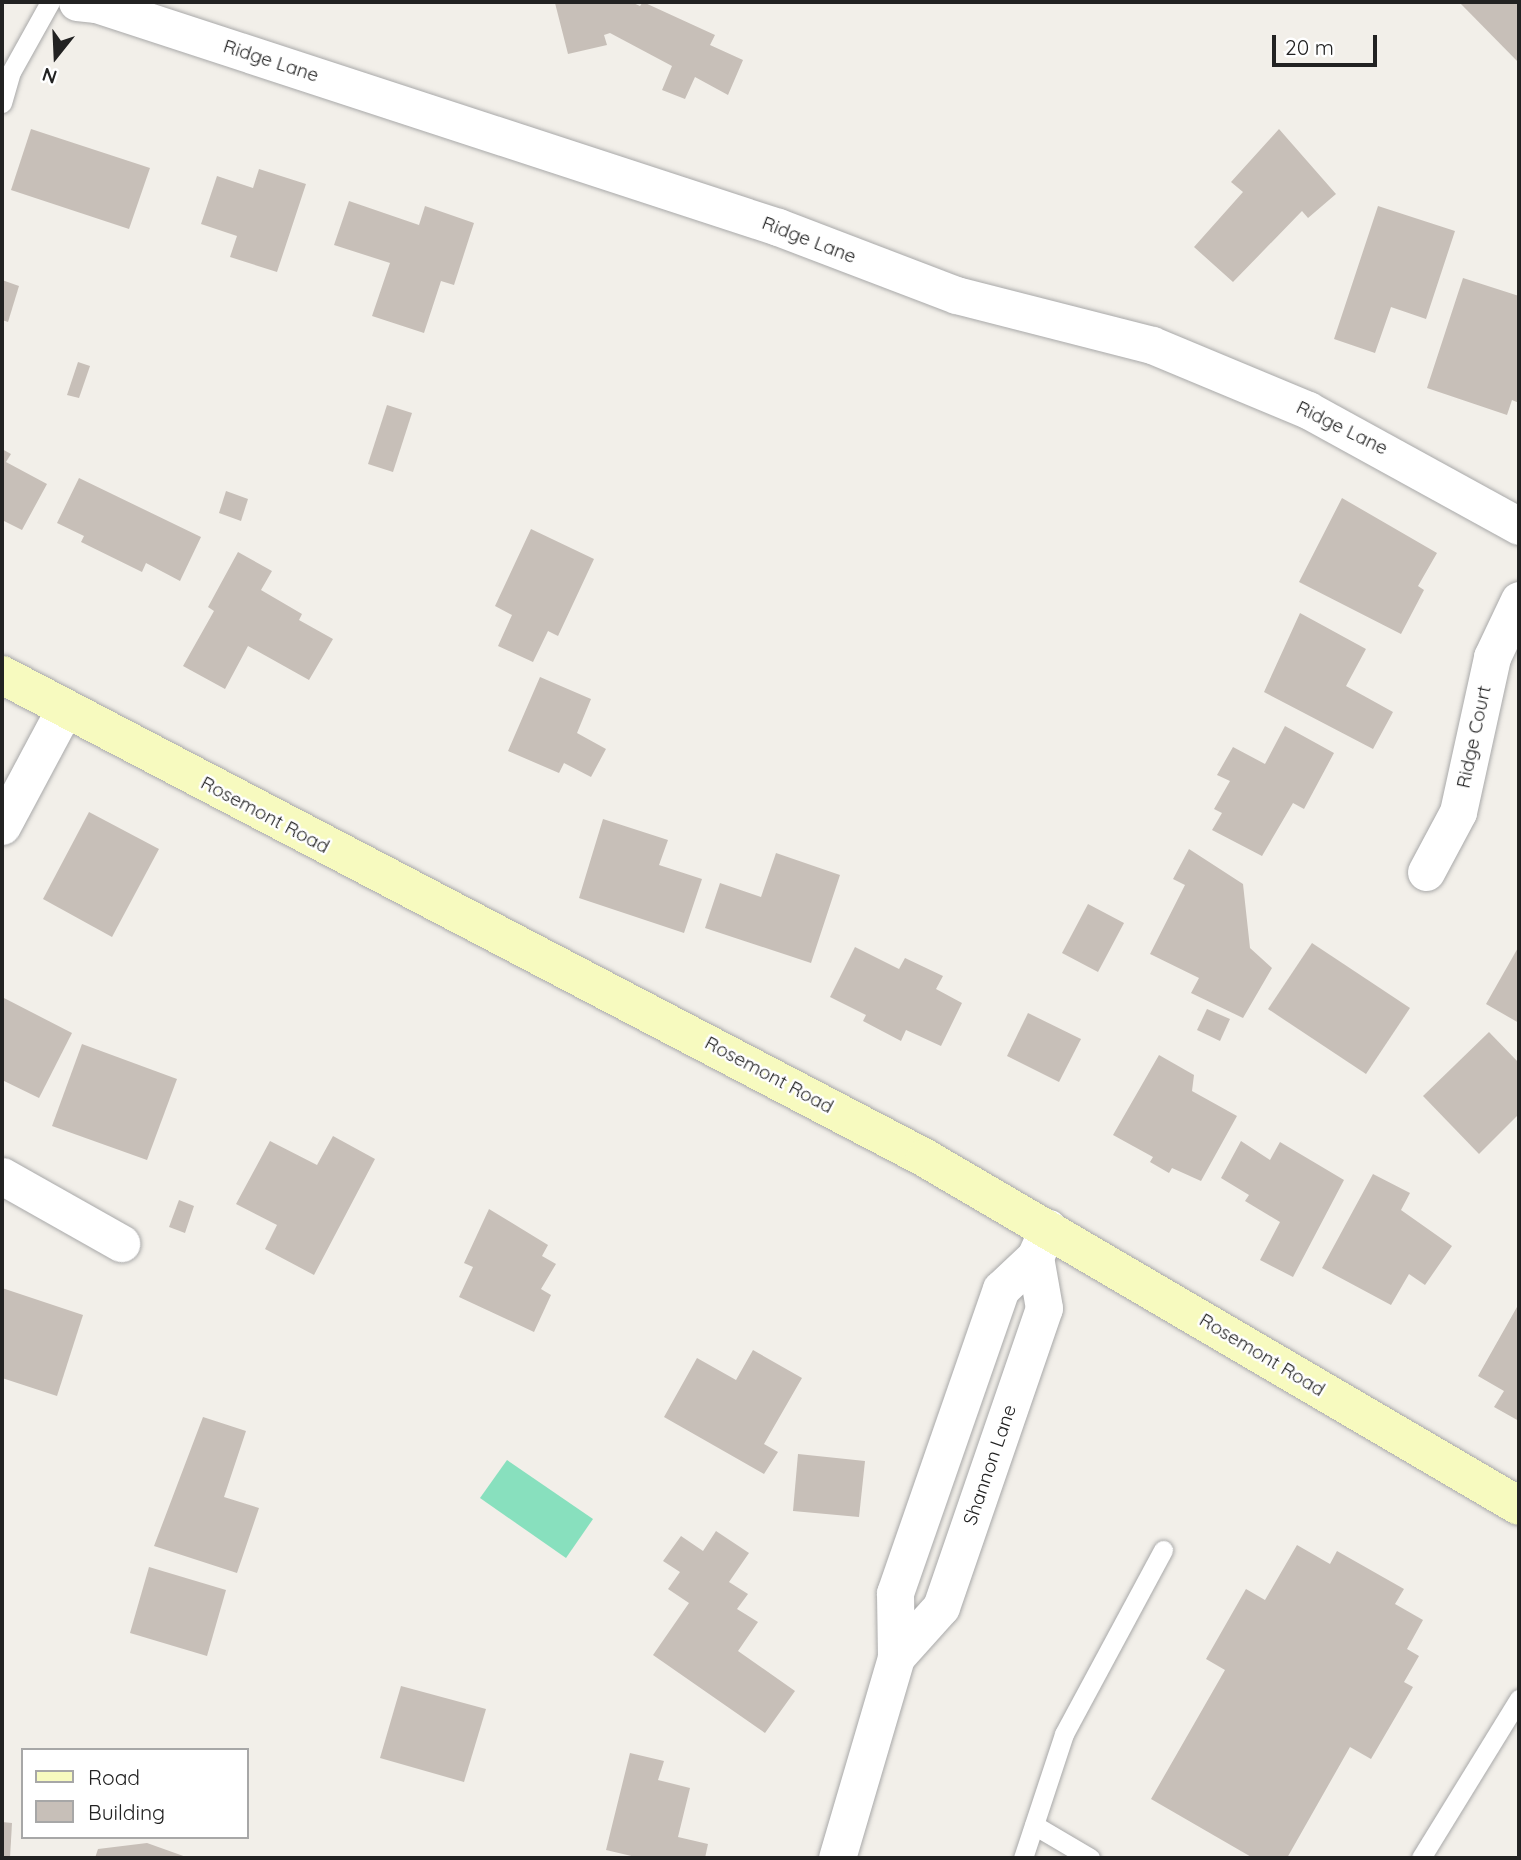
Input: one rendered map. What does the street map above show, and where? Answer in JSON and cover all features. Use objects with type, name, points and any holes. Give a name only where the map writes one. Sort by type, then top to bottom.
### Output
[{"type":"main road","name":"Rosemont Road","points":[[2,675],[439,908],[780,1080],[1041,1242],[1519,1506]]},
{"type":"street","name":"Ridge Lane","points":[[77,2],[96,4],[778,227],[956,295],[1152,345],[1308,410],[1519,526]]},
{"type":"street","name":"Ridge Court","points":[[1426,872],[1458,812],[1492,657],[1519,600]]},
{"type":"street","points":[[2,826],[65,708]]},
{"type":"street","points":[[2,1176],[121,1243]]},
{"type":"street","name":"Shannon Lane","points":[[837,1858],[896,1657],[895,1593],[1001,1289],[1041,1242]]},
{"type":"street","name":"Shannon Lane","points":[[896,1657],[941,1606],[1044,1308],[1041,1242]]},
{"type":"lane","points":[[2,103],[20,53],[50,2]]},
{"type":"lane","points":[[1023,1858],[1064,1734],[1163,1550]]},
{"type":"lane","points":[[1421,1858],[1519,1699]]},
{"type":"lane","points":[[1034,1825],[1090,1858]]},
{"type":"green space","points":[[507,1460],[593,1519],[566,1558],[480,1498]]},
{"type":"building","points":[[631,2],[640,6],[643,2],[715,35],[710,45],[743,60],[728,95],[695,77],[685,99],[662,90],[672,66],[610,33],[604,35],[607,45],[568,54],[555,3]]},
{"type":"building","points":[[1459,2],[1519,2],[1519,63]]},
{"type":"building","points":[[31,129],[150,168],[129,229],[11,190]]},
{"type":"building","points":[[1279,129],[1336,194],[1308,218],[1302,211],[1233,282],[1194,247],[1243,192],[1231,182]]},
{"type":"building","points":[[259,169],[306,184],[277,272],[230,257],[237,236],[201,224],[217,176],[253,188]]},
{"type":"building","points":[[349,201],[419,225],[425,206],[474,223],[454,285],[441,281],[424,333],[372,316],[390,263],[334,245]]},
{"type":"building","points":[[1378,206],[1455,231],[1426,319],[1391,307],[1375,353],[1334,339]]},
{"type":"building","points":[[1463,278],[1519,296],[1519,403],[1512,400],[1507,415],[1427,388]]},
{"type":"building","points":[[2,280],[19,286],[8,322],[2,320]]},
{"type":"building","points":[[78,362],[90,366],[79,398],[67,395]]},
{"type":"building","points":[[387,405],[412,413],[393,472],[368,464]]},
{"type":"building","points":[[2,449],[11,454],[6,462],[47,484],[22,530],[2,520]]},
{"type":"building","points":[[79,478],[201,537],[180,581],[146,563],[142,572],[81,542],[84,536],[57,523]]},
{"type":"building","points":[[226,491],[248,499],[241,521],[219,513]]},
{"type":"building","points":[[1342,498],[1437,553],[1418,586],[1424,590],[1401,634],[1299,582]]},
{"type":"building","points":[[531,529],[594,559],[558,636],[548,631],[533,662],[498,646],[512,615],[495,606]]},
{"type":"building","points":[[238,552],[272,571],[261,590],[302,614],[299,620],[333,639],[309,680],[248,646],[225,689],[183,666],[214,611],[208,607]]},
{"type":"building","points":[[1300,613],[1366,649],[1346,686],[1393,712],[1373,749],[1264,692]]},
{"type":"building","points":[[540,677],[591,699],[577,733],[606,749],[591,777],[564,763],[559,773],[508,751]]},
{"type":"building","points":[[1285,726],[1334,753],[1304,809],[1293,803],[1262,856],[1212,830],[1222,813],[1214,809],[1230,781],[1217,775],[1233,747],[1265,764]]},
{"type":"building","points":[[89,812],[159,849],[112,937],[43,899]]},
{"type":"building","points":[[603,819],[668,840],[659,865],[702,879],[684,933],[579,898]]},
{"type":"building","points":[[1189,849],[1243,884],[1250,948],[1272,968],[1243,1018],[1191,993],[1199,978],[1150,954],[1185,885],[1173,879]]},
{"type":"building","points":[[776,853],[840,875],[811,963],[705,928],[720,883],[761,897]]},
{"type":"building","points":[[1088,904],[1124,923],[1098,972],[1062,953]]},
{"type":"building","points":[[1312,943],[1410,1008],[1366,1074],[1268,1009]]},
{"type":"building","points":[[1519,946],[1519,1023],[1486,1004]]},
{"type":"building","points":[[855,947],[899,969],[905,958],[943,976],[936,989],[962,1003],[941,1046],[906,1030],[901,1041],[863,1021],[866,1015],[830,997]]},
{"type":"building","points":[[2,997],[72,1033],[39,1098],[2,1080]]},
{"type":"building","points":[[1207,1009],[1230,1019],[1220,1041],[1197,1030]]},
{"type":"building","points":[[1028,1013],[1081,1039],[1059,1082],[1007,1056]]},
{"type":"building","points":[[1489,1032],[1519,1063],[1519,1114],[1479,1154],[1423,1096]]},
{"type":"building","points":[[82,1044],[177,1079],[147,1160],[52,1126]]},
{"type":"building","points":[[1159,1055],[1194,1075],[1192,1091],[1237,1116],[1201,1181],[1172,1168],[1169,1173],[1150,1162],[1153,1157],[1113,1135]]},
{"type":"building","points":[[333,1136],[375,1159],[314,1275],[265,1249],[277,1225],[236,1204],[270,1141],[317,1165]]},
{"type":"building","points":[[1241,1141],[1270,1160],[1280,1142],[1344,1180],[1293,1277],[1260,1260],[1280,1222],[1245,1201],[1249,1195],[1221,1178]]},
{"type":"building","points":[[1373,1174],[1410,1193],[1401,1210],[1452,1246],[1425,1285],[1409,1274],[1391,1305],[1322,1268]]},
{"type":"building","points":[[179,1200],[194,1206],[185,1233],[169,1227]]},
{"type":"building","points":[[489,1209],[548,1245],[542,1256],[556,1264],[541,1289],[551,1295],[534,1332],[459,1297],[473,1267],[464,1263]]},
{"type":"building","points":[[2,1288],[83,1315],[57,1396],[2,1378]]},
{"type":"building","points":[[1517,1307],[1519,1421],[1494,1407],[1504,1391],[1478,1376]]},
{"type":"building","points":[[753,1350],[802,1378],[764,1444],[778,1452],[764,1474],[664,1417],[697,1358],[736,1380]]},
{"type":"building","points":[[203,1417],[246,1431],[224,1497],[259,1508],[237,1573],[154,1546]]},
{"type":"building","points":[[798,1454],[865,1461],[859,1517],[793,1511]]},
{"type":"building","points":[[716,1531],[749,1553],[729,1582],[748,1594],[737,1609],[758,1622],[738,1651],[795,1691],[765,1733],[653,1655],[689,1603],[668,1589],[680,1572],[663,1561],[681,1536],[703,1551]]},
{"type":"building","points":[[1297,1545],[1330,1564],[1337,1551],[1404,1589],[1395,1604],[1423,1620],[1407,1649],[1419,1656],[1404,1682],[1413,1687],[1371,1759],[1350,1747],[1287,1858],[1253,1858],[1151,1799],[1225,1670],[1206,1659],[1246,1589],[1265,1600]]},
{"type":"building","points":[[149,1567],[226,1590],[207,1656],[130,1633]]},
{"type":"building","points":[[401,1686],[486,1709],[464,1782],[380,1758]]},
{"type":"building","points":[[630,1753],[664,1761],[658,1780],[690,1788],[678,1837],[708,1844],[705,1858],[640,1858],[606,1850]]},
{"type":"building","points":[[2,1822],[12,1823],[10,1858],[2,1858]]},
{"type":"building","points":[[147,1843],[189,1858],[95,1858],[98,1849]]}]
